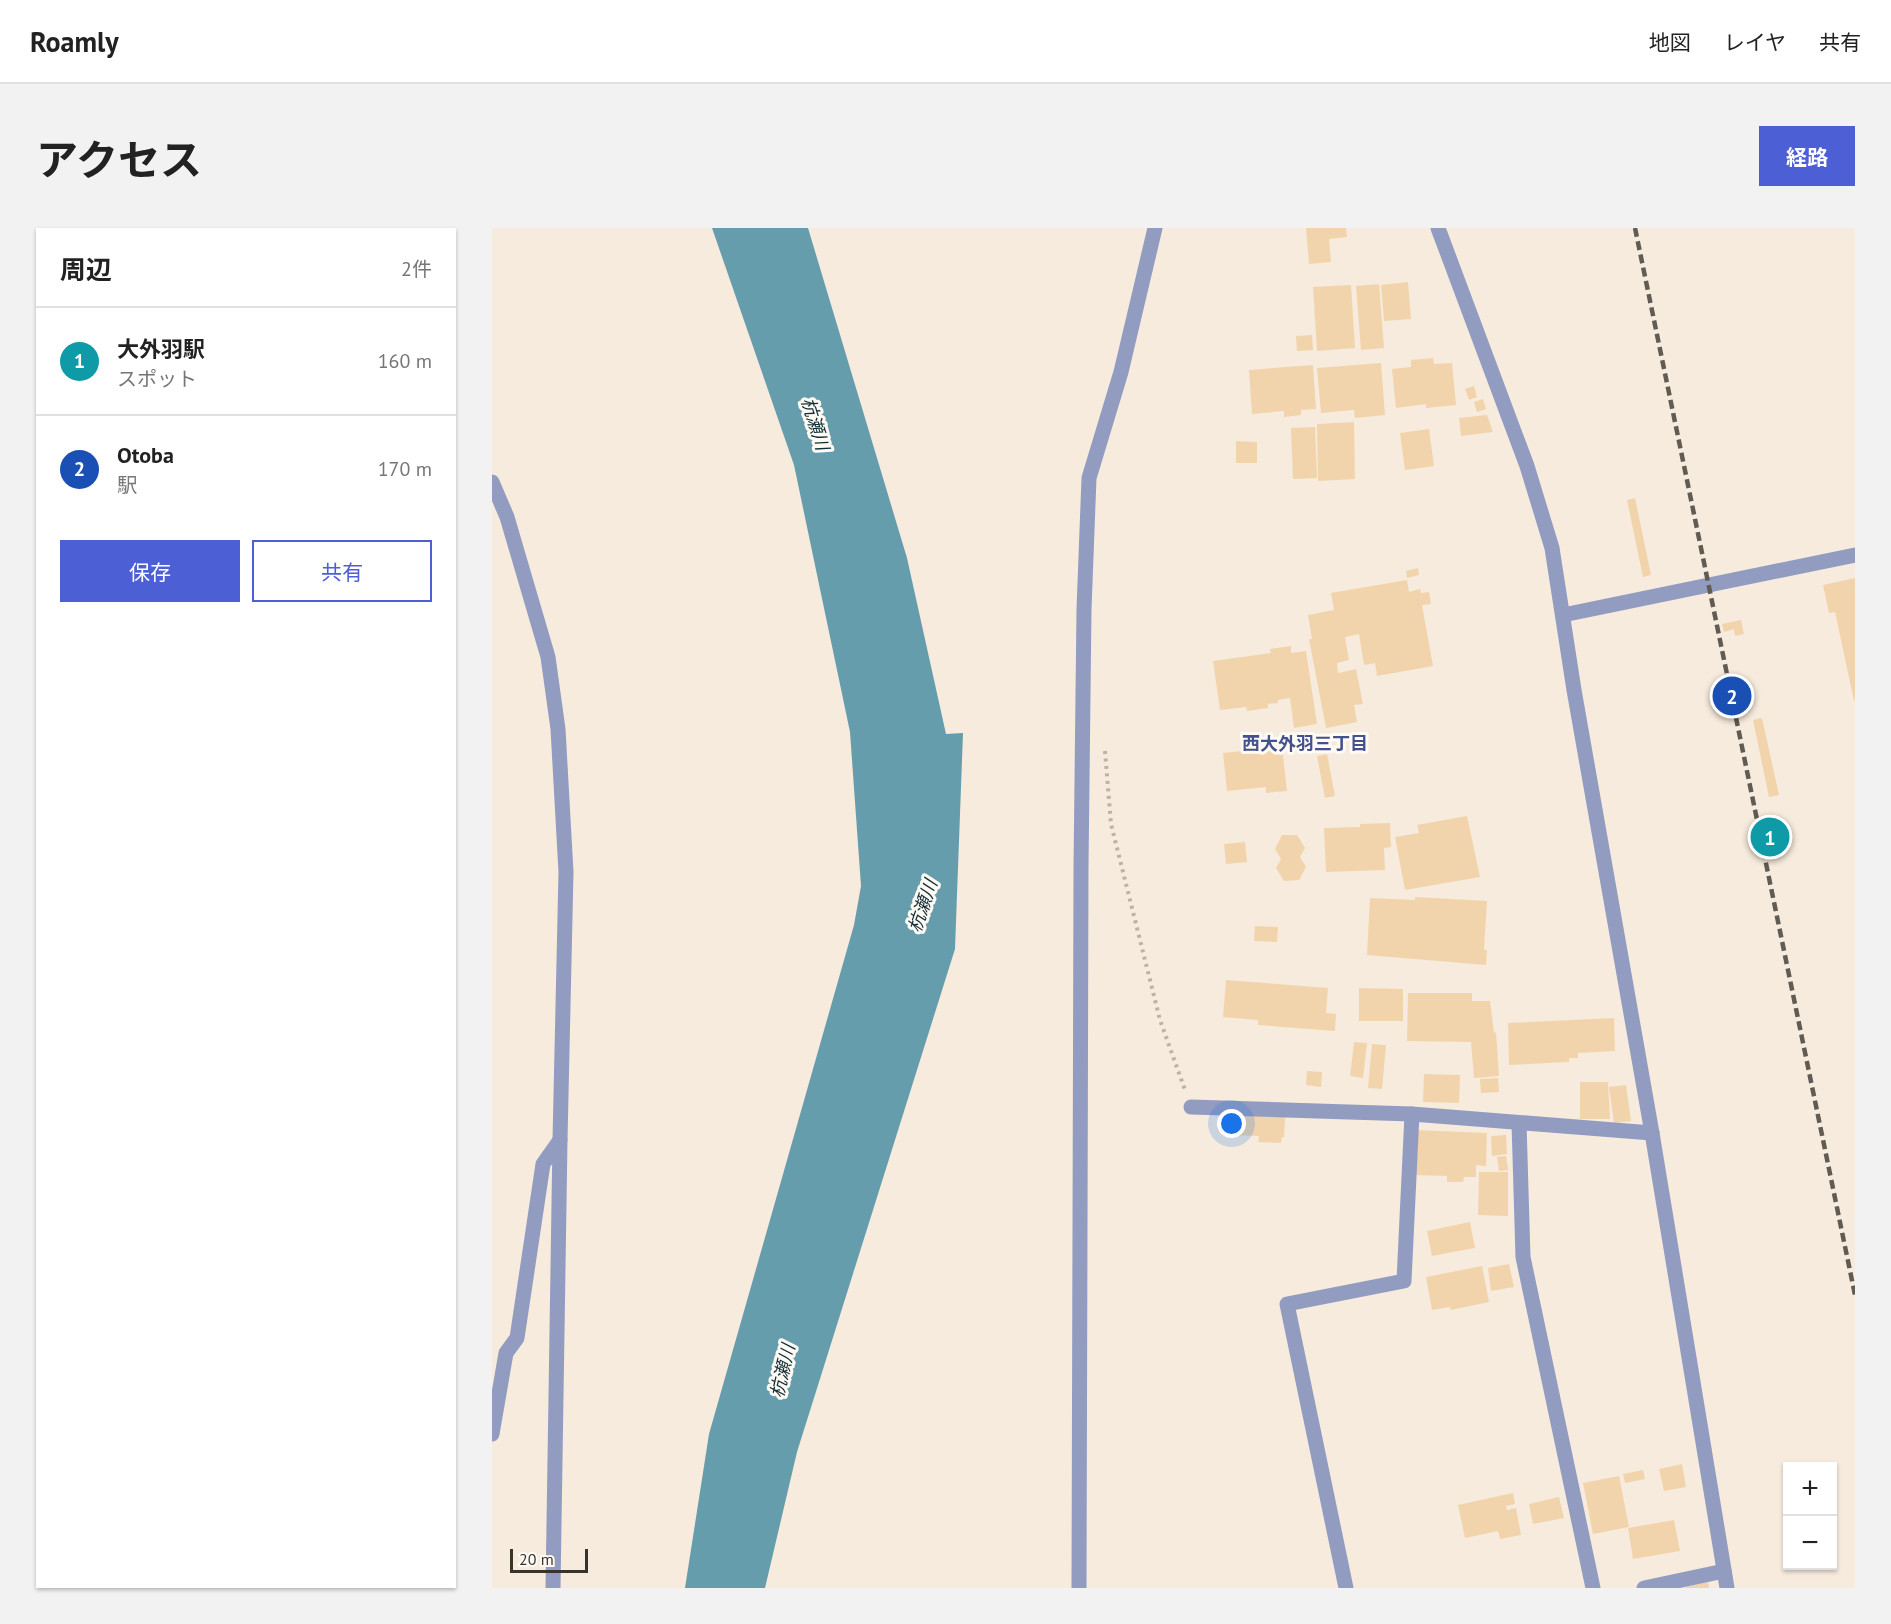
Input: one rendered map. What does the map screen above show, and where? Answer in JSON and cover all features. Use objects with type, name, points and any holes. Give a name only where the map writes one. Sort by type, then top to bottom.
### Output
[{"type":"street","points":[[1079,1588],[1081,867],[1084,609],[1089,478],[1120,372],[1155,228]]},
{"type":"street","points":[[1438,228],[1527,466],[1552,548],[1576,702],[1652,1133],[1727,1588]]},
{"type":"street","points":[[492,482],[507,517],[548,657],[558,729],[566,872],[553,1588]]},
{"type":"street","points":[[1563,615],[1855,555]]},
{"type":"street","points":[[1191,1107],[1315,1109],[1412,1114],[1652,1133]]},
{"type":"street","points":[[1347,1588],[1287,1304],[1404,1281],[1412,1114]]},
{"type":"street","points":[[1519,1123],[1522,1257],[1593,1588]]},
{"type":"street","points":[[492,1434],[506,1353],[517,1338],[543,1164],[560,1140]]},
{"type":"street","points":[[1644,1588],[1724,1571]]},
{"type":"path","points":[[1105,742],[1111,824],[1160,1020],[1191,1107]]},
{"type":"water","name":"杭瀬川","points":[[712,228],[808,228],[907,558],[946,734],[963,733],[955,949],[797,1452],[765,1588],[685,1588],[709,1434],[854,925],[861,886],[850,732],[794,465]]},
{"type":"building","points":[[1306,228],[1346,228],[1347,237],[1329,239],[1331,262],[1309,264]]},
{"type":"building","points":[[1408,282],[1411,319],[1384,321],[1381,285]]},
{"type":"building","points":[[1379,284],[1384,348],[1361,350],[1356,286]]},
{"type":"building","points":[[1351,285],[1355,348],[1317,351],[1313,287]]},
{"type":"building","points":[[1312,335],[1313,350],[1297,351],[1296,336]]},
{"type":"building","points":[[1433,358],[1434,364],[1452,363],[1456,405],[1426,408],[1426,404],[1396,408],[1392,369],[1411,367],[1411,360]]},
{"type":"building","points":[[1381,363],[1385,415],[1355,418],[1354,410],[1321,413],[1317,368]]},
{"type":"building","points":[[1313,365],[1316,409],[1301,410],[1301,415],[1284,417],[1284,411],[1252,414],[1249,370]]},
{"type":"building","points":[[1474,386],[1477,397],[1469,400],[1465,389]]},
{"type":"building","points":[[1483,399],[1486,409],[1477,412],[1474,402]]},
{"type":"building","points":[[1487,415],[1493,432],[1461,436],[1459,418]]},
{"type":"building","points":[[1354,422],[1355,479],[1318,481],[1317,424]]},
{"type":"building","points":[[1315,427],[1317,478],[1293,479],[1291,428]]},
{"type":"building","points":[[1429,429],[1434,466],[1405,470],[1400,433]]},
{"type":"building","points":[[1236,441],[1257,442],[1257,463],[1236,463]]},
{"type":"building","points":[[1635,498],[1651,575],[1643,577],[1627,500]]},
{"type":"building","points":[[1418,568],[1419,575],[1407,578],[1406,571]]},
{"type":"building","points":[[1855,578],[1854,701],[1835,612],[1829,613],[1823,585]]},
{"type":"building","points":[[1407,580],[1409,592],[1420,589],[1421,593],[1429,592],[1431,604],[1422,605],[1433,666],[1377,676],[1375,663],[1364,665],[1359,634],[1345,637],[1349,660],[1337,663],[1338,673],[1356,669],[1363,704],[1354,705],[1357,722],[1326,728],[1309,639],[1312,639],[1308,615],[1334,610],[1331,593]]},
{"type":"building","points":[[1741,620],[1744,634],[1735,636],[1734,629],[1724,632],[1722,624]]},
{"type":"building","points":[[1291,646],[1291,653],[1306,651],[1317,724],[1294,728],[1290,698],[1268,704],[1268,708],[1247,711],[1246,707],[1220,710],[1213,661],[1271,653],[1270,649]]},
{"type":"building","points":[[1762,718],[1779,795],[1769,797],[1753,720]]},
{"type":"building","points":[[1282,747],[1287,791],[1266,793],[1266,787],[1227,791],[1223,753]]},
{"type":"building","points":[[1327,754],[1335,796],[1325,798],[1317,756]]},
{"type":"building","points":[[1772,814],[1781,857],[1769,859],[1760,817]]},
{"type":"building","points":[[1467,816],[1480,877],[1405,890],[1395,837],[1419,833],[1417,825]]},
{"type":"building","points":[[1390,823],[1391,847],[1384,848],[1385,870],[1326,872],[1324,828]]},
{"type":"building","points":[[1282,835],[1297,835],[1305,848],[1300,857],[1306,867],[1299,880],[1284,881],[1276,868],[1281,859],[1275,849]]},
{"type":"building","points":[[1245,842],[1247,862],[1226,864],[1224,844]]},
{"type":"building","points":[[1415,897],[1487,901],[1484,950],[1487,950],[1486,965],[1367,955],[1370,898],[1415,900]]},
{"type":"building","points":[[1255,926],[1278,927],[1277,942],[1254,941]]},
{"type":"building","points":[[1226,980],[1328,988],[1326,1013],[1336,1014],[1335,1031],[1258,1025],[1258,1020],[1223,1017]]},
{"type":"building","points":[[1359,988],[1403,989],[1403,1021],[1359,1021]]},
{"type":"building","points":[[1408,993],[1472,993],[1472,1001],[1490,1001],[1494,1033],[1496,1032],[1499,1076],[1474,1078],[1471,1042],[1407,1041]]},
{"type":"building","points":[[1614,1018],[1615,1051],[1578,1053],[1578,1058],[1569,1058],[1569,1062],[1509,1065],[1508,1023]]},
{"type":"building","points":[[1354,1042],[1367,1043],[1363,1078],[1350,1076]]},
{"type":"building","points":[[1372,1044],[1386,1045],[1382,1089],[1368,1088]]},
{"type":"building","points":[[1307,1071],[1322,1072],[1321,1087],[1306,1085]]},
{"type":"building","points":[[1424,1074],[1460,1075],[1459,1103],[1423,1102]]},
{"type":"building","points":[[1498,1078],[1499,1092],[1481,1093],[1480,1079]]},
{"type":"building","points":[[1580,1082],[1608,1082],[1610,1119],[1580,1119]]},
{"type":"building","points":[[1626,1085],[1631,1121],[1614,1123],[1609,1087]]},
{"type":"building","points":[[1228,1115],[1285,1117],[1284,1137],[1281,1143],[1258,1142],[1259,1136],[1228,1135]]},
{"type":"building","points":[[1415,1130],[1487,1133],[1486,1166],[1476,1165],[1476,1177],[1464,1177],[1463,1182],[1447,1182],[1447,1176],[1414,1175]]},
{"type":"building","points":[[1506,1135],[1507,1154],[1492,1156],[1491,1136]]},
{"type":"building","points":[[1506,1156],[1508,1170],[1499,1171],[1497,1157]]},
{"type":"building","points":[[1479,1172],[1508,1172],[1508,1216],[1478,1215]]},
{"type":"building","points":[[1470,1222],[1475,1248],[1432,1256],[1427,1231]]},
{"type":"building","points":[[1509,1264],[1514,1287],[1491,1291],[1488,1268]]},
{"type":"building","points":[[1482,1266],[1489,1302],[1451,1310],[1450,1307],[1432,1310],[1426,1277]]},
{"type":"building","points":[[1682,1464],[1686,1487],[1664,1491],[1659,1469]]},
{"type":"building","points":[[1643,1470],[1645,1479],[1625,1483],[1623,1474]]},
{"type":"building","points":[[1619,1476],[1629,1527],[1593,1534],[1583,1483]]},
{"type":"building","points":[[1513,1493],[1515,1504],[1506,1506],[1507,1510],[1516,1508],[1521,1535],[1500,1539],[1498,1531],[1465,1538],[1458,1505]]},
{"type":"building","points":[[1559,1497],[1564,1518],[1533,1524],[1529,1504]]},
{"type":"building","points":[[1674,1520],[1680,1551],[1633,1559],[1628,1528]]},
{"type":"building","points":[[1708,1582],[1709,1588],[1686,1588],[1686,1587]]},
{"type":"railway","points":[[1635,228],[1855,1295]]},
{"type":"place","name":"Otoba","points":[[1732,696]]},
{"type":"place","name":"大外羽駅","points":[[1770,837]]},
{"type":"district","name":"西大外羽三丁目","points":[[1305,744]]}]
